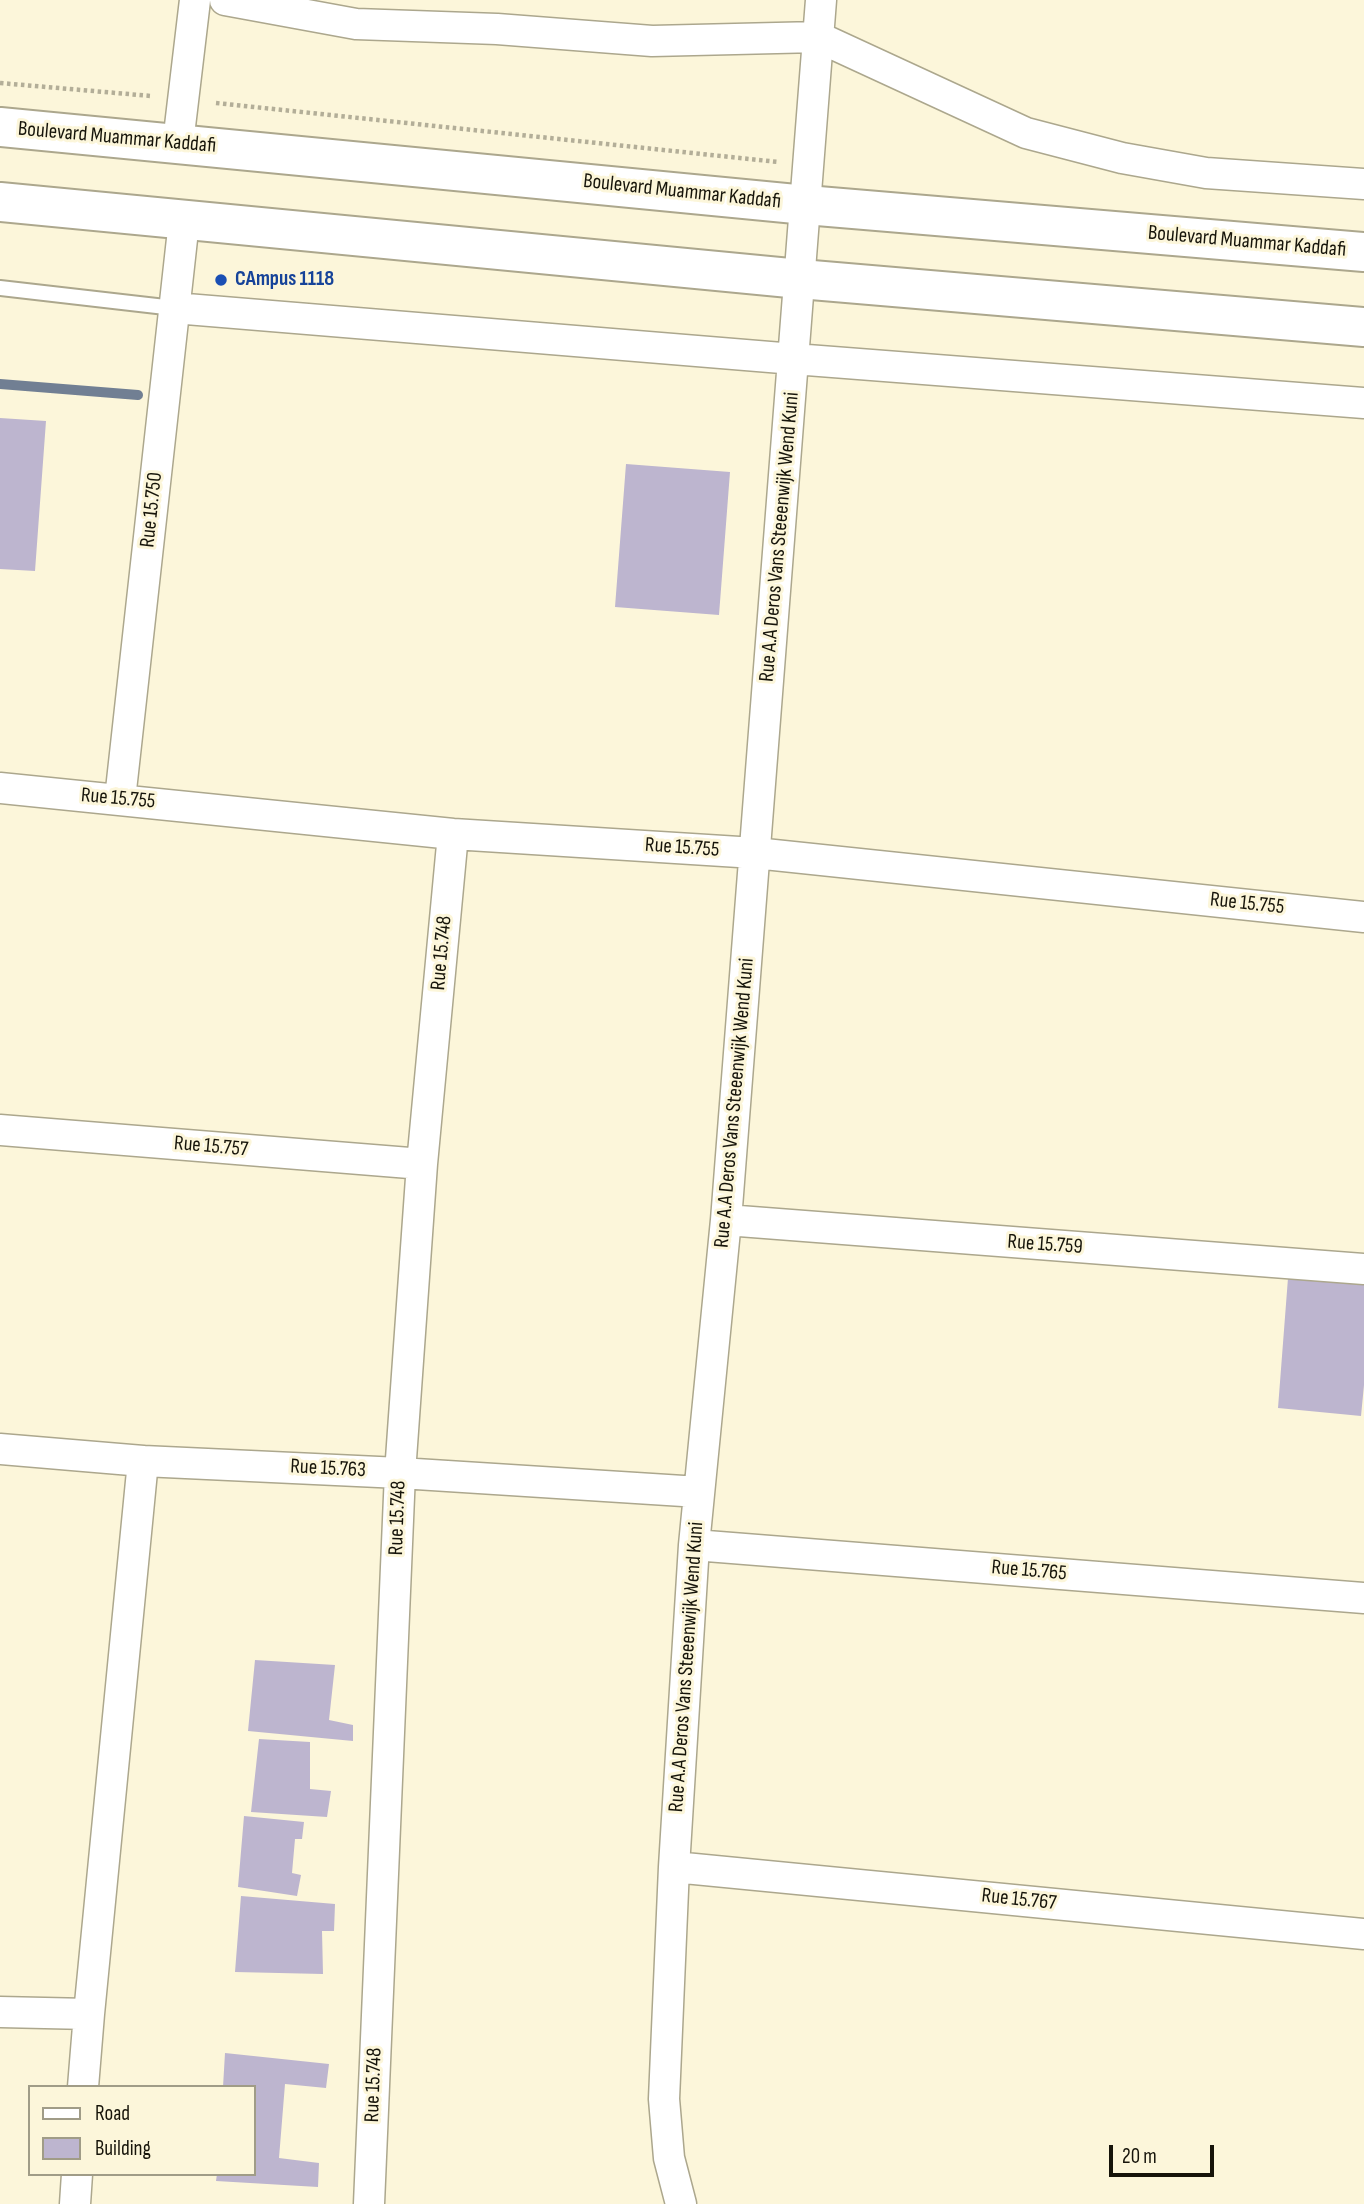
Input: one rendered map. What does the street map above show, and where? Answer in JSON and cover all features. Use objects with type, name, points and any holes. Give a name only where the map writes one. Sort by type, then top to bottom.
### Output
[{"type":"main road","name":"Boulevard Muammar Kaddafi","points":[[0,127],[806,205],[1364,252]]},
{"type":"main road","points":[[0,202],[800,279],[1364,327]]},
{"type":"street","points":[[178,143],[195,0]]},
{"type":"street","points":[[225,0],[356,24],[497,29],[652,41],[818,37],[1026,133],[1122,158],[1206,173],[1364,184]]},
{"type":"street","name":"Rue A.A Deros Vans Steeenwijk Wend Kuni","points":[[681,2204],[669,2158],[664,2099],[674,1867],[694,1545],[726,1220],[821,0]]},
{"type":"street","name":"Rue 15.750","points":[[120,799],[184,221]]},
{"type":"street","points":[[174,308],[1364,403]]},
{"type":"street","name":"Rue 15.755","points":[[0,788],[453,834],[755,853],[1364,916]]},
{"type":"street","name":"Rue 15.748","points":[[369,2204],[400,1473],[422,1164],[453,834]]},
{"type":"street","name":"Rue 15.757","points":[[0,1130],[422,1164]]},
{"type":"street","name":"Rue 15.759","points":[[726,1220],[1364,1269]]},
{"type":"street","name":"Rue 15.763","points":[[0,1449],[143,1461],[400,1473],[699,1492]]},
{"type":"street","points":[[83,2085],[143,1461]]},
{"type":"street","name":"Rue 15.765","points":[[694,1545],[1364,1598]]},
{"type":"street","name":"Rue 15.767","points":[[674,1867],[1364,1934]]},
{"type":"street","points":[[0,2012],[89,2014]]},
{"type":"street","points":[[75,2204],[77,2176]]},
{"type":"lane","points":[[0,288],[174,308]]},
{"type":"path","points":[[0,83],[185,99],[810,165]]},
{"type":"building","points":[[0,418],[46,421],[35,571],[0,569]]},
{"type":"building","points":[[626,464],[730,472],[719,615],[615,607]]},
{"type":"building","points":[[1288,1278],[1364,1284],[1364,1385],[1361,1416],[1278,1408]]},
{"type":"building","points":[[255,1660],[335,1665],[329,1720],[353,1725],[353,1741],[248,1731]]},
{"type":"building","points":[[259,1739],[310,1742],[310,1789],[331,1791],[327,1817],[251,1812]]},
{"type":"building","points":[[244,1816],[304,1822],[302,1839],[295,1839],[292,1873],[301,1875],[297,1896],[238,1887]]},
{"type":"building","points":[[241,1896],[335,1904],[334,1931],[322,1931],[323,1974],[235,1972]]},
{"type":"building","points":[[225,2053],[329,2064],[326,2088],[285,2084],[279,2158],[319,2163],[318,2187],[216,2181],[217,2176],[256,2176],[256,2085],[223,2085]]},
{"type":"waterway","points":[[0,384],[138,395]]},
{"type":"place","name":"CAmpus 1118","points":[[221,280]]}]
